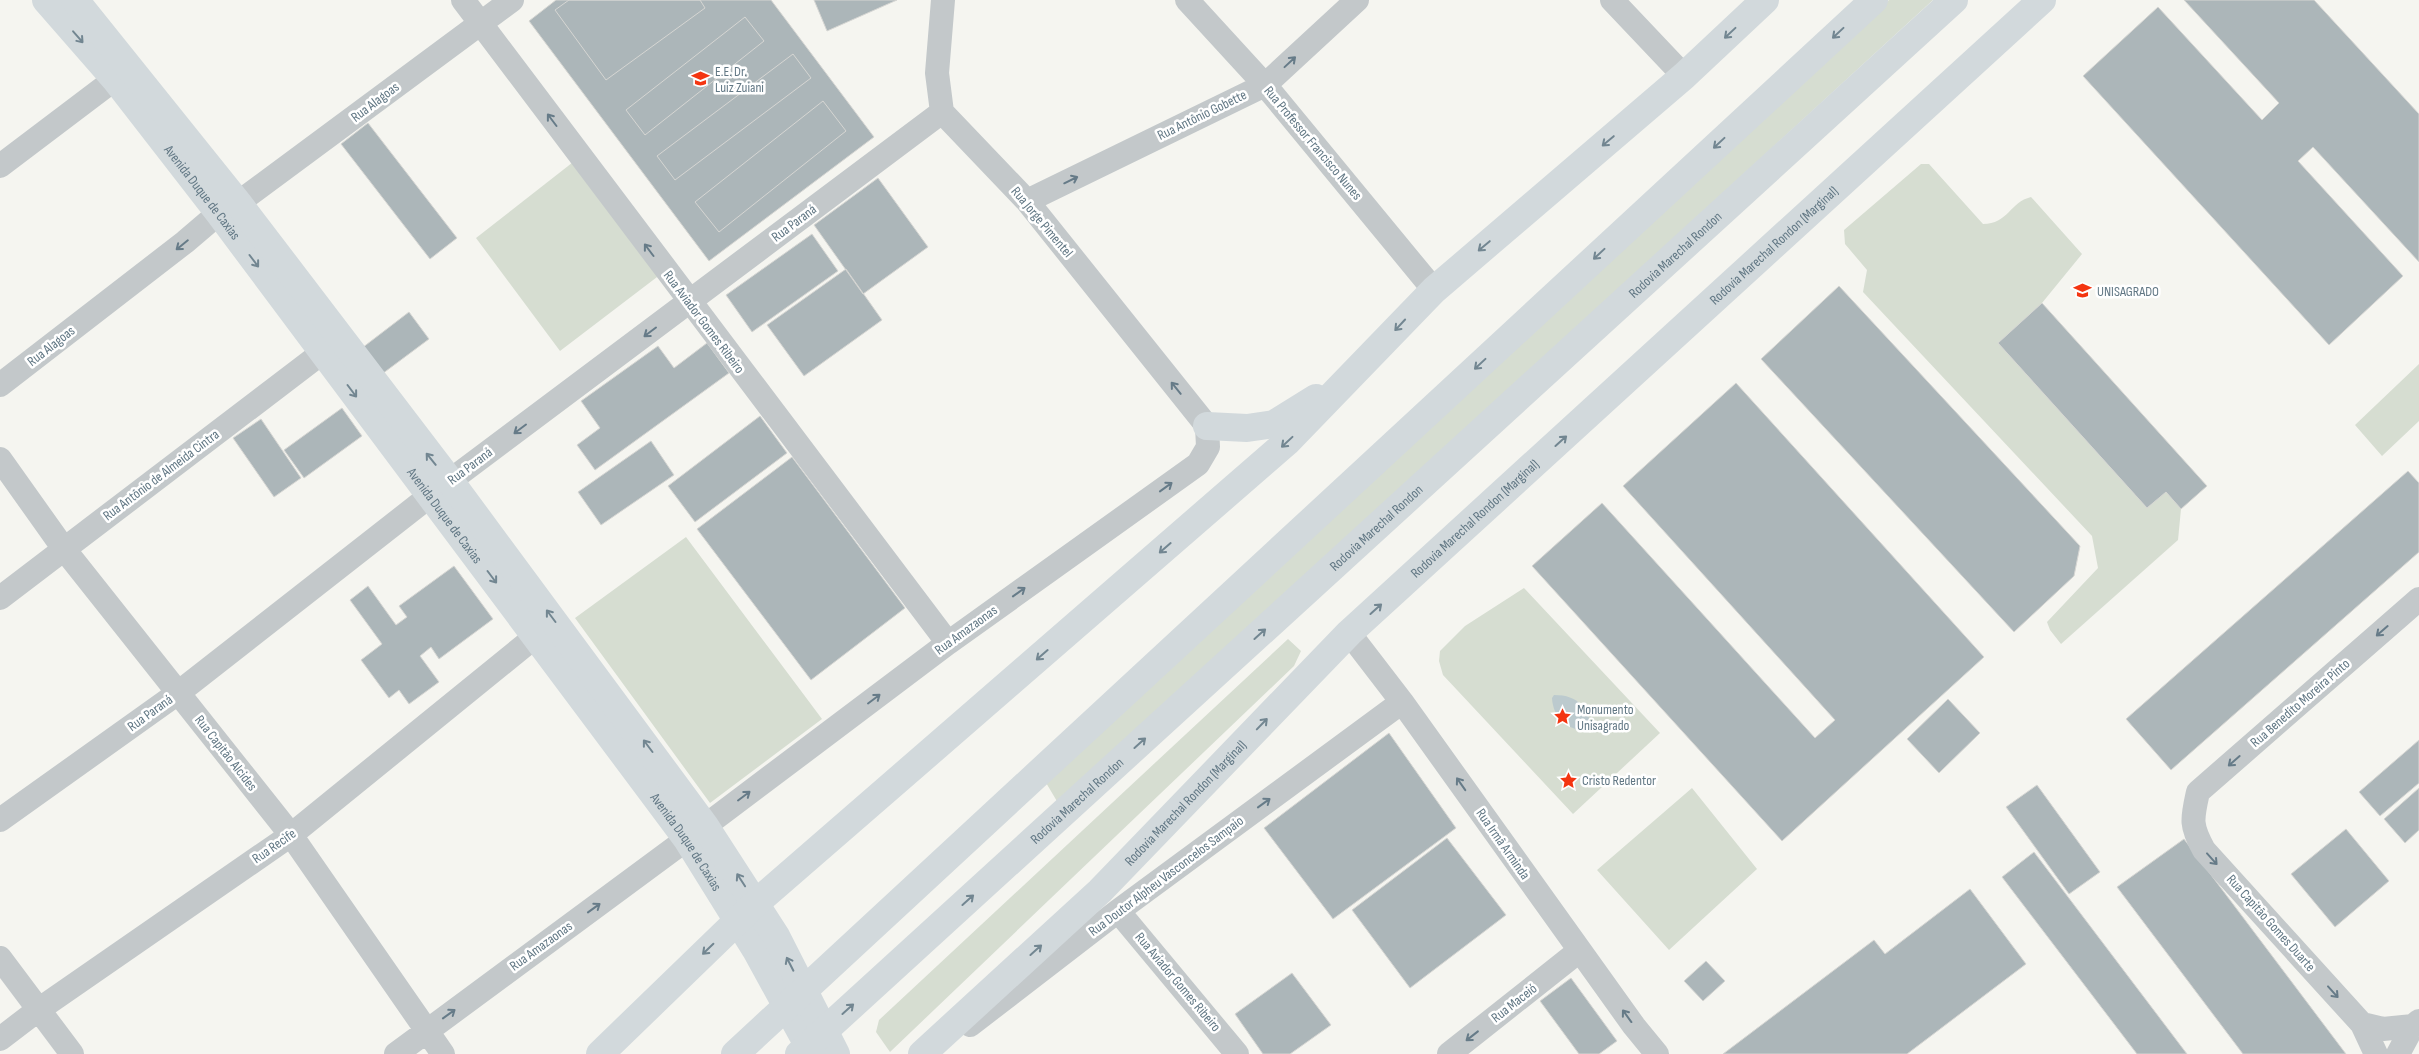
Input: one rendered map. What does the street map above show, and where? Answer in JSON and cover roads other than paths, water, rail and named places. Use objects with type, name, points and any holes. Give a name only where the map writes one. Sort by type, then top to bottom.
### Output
[{"type":"main road","name":"Avenida Duque de Caxias","points":[[46,0],[228,208],[323,352],[440,488],[536,636],[696,832]]},
{"type":"main road","name":"Avenida Duque de Caxias","points":[[75,0],[228,208],[440,488],[696,832],[836,1054]]},
{"type":"main road","points":[[600,1054],[747,912],[1287,442],[1352,377],[1434,290],[1684,76],[1765,0]]},
{"type":"main road","points":[[735,1054],[1874,0]]},
{"type":"main road","name":"Rodovia Marechal Rondon","points":[[799,1054],[1954,0]]},
{"type":"main road","name":"Rodovia Marechal Rondon (Marginal)","points":[[922,1054],[1100,891],[1349,633],[2042,0]]},
{"type":"main road","points":[[1207,426],[1247,428],[1274,424],[1352,377]]},
{"type":"main road","name":"Avenida Duque de Caxias","points":[[766,943],[813,1054]]},
{"type":"street","name":"Rua Aviador Gomes Ribeiro","points":[[463,0],[689,303],[948,643]]},
{"type":"street","name":"Rua Alagoas","points":[[0,386],[228,208],[512,0]]},
{"type":"street","points":[[942,112],[937,72],[943,0]]},
{"type":"street","name":"Rua Professor Francisco Nunes","points":[[1187,0],[1265,85],[1434,290]]},
{"type":"street","name":"Rua Antônio Gobette","points":[[1027,201],[1265,85],[1357,0]]},
{"type":"street","points":[[1612,0],[1684,76]]},
{"type":"street","points":[[0,166],[115,79]]},
{"type":"street","name":"Rua Jorge Pimentel","points":[[942,112],[1027,201],[1207,426]]},
{"type":"street","name":"Rua Paraná","points":[[0,820],[178,692],[440,488],[942,112]]},
{"type":"street","name":"Rua Antônio de Almeida Cintra","points":[[0,598],[323,352]]},
{"type":"street","name":"Rua Amazaonas","points":[[396,1054],[948,643],[1198,464],[1208,447],[1207,426]]},
{"type":"street","name":"Rua Capitão Alcides","points":[[0,459],[64,549],[291,836],[443,1054]]},
{"type":"street","name":"Rua Benedito Moreira Pinto","points":[[2193,816],[2198,792],[2419,599]]},
{"type":"street","name":"Rua Irmã Arminda","points":[[1349,633],[1402,702],[1580,951],[1657,1054]]},
{"type":"street","name":"Rua Recife","points":[[0,1039],[38,1010],[291,836],[536,636]]},
{"type":"street","name":"Rua Doutor Alpheu Vasconcelos Sampaio","points":[[932,1054],[1118,911],[1402,702]]},
{"type":"street","name":"Rua Capitão Gomes Duarte","points":[[2193,816],[2194,832],[2204,850],[2362,1024],[2376,1054]]},
{"type":"street","name":"Rua Aviador Gomes Ribeiro","points":[[1118,911],[1237,1054]]},
{"type":"street","name":"Rua Maceió","points":[[1449,1054],[1580,951]]},
{"type":"street","points":[[0,958],[72,1054]]},
{"type":"street","points":[[2362,1024],[2382,1030],[2416,1024]]},
{"type":"street","points":[[2398,1054],[2416,1024]]},
{"type":"street","points":[[2409,1054],[2416,1024]]},
{"type":"place","name":"E.E. Dr. Luiz Zuiani","points":[[701,79]]},
{"type":"place","name":"UNISAGRADO","points":[[2083,291]]},
{"type":"place","name":"Monumento Unisagrado","points":[[1563,717]]},
{"type":"place","name":"Cristo Redentor","points":[[1568,780]]}]
